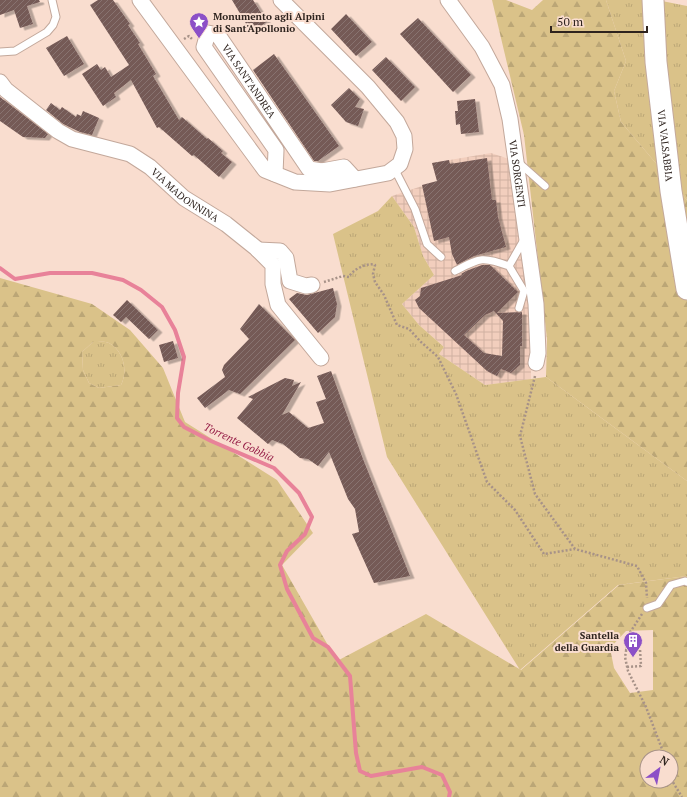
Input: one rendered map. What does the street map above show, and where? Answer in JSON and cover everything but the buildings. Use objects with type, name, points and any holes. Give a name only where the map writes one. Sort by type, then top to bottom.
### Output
[{"type":"main road","name":"VIA VALSABBIA","points":[[650,3],[671,191],[687,289]]},
{"type":"street","points":[[140,0],[265,170],[296,182],[330,184],[388,173],[400,164],[404,149],[404,136],[397,122],[368,87],[281,0]]},
{"type":"street","name":"VIA SORGENTI","points":[[448,0],[482,47],[502,85],[510,119],[536,304],[538,353],[535,370]]},
{"type":"street","name":"VIA SANT'ANDREA","points":[[275,174],[276,150],[204,47],[208,33],[218,35],[309,169],[322,171],[344,166],[355,179]]},
{"type":"street","name":"VIA MADONNINA","points":[[0,82],[6,90],[58,131],[72,139],[130,154],[137,158],[150,167],[184,198],[226,224],[258,250],[273,265],[273,284],[278,305],[321,358]]},
{"type":"street","points":[[258,250],[280,251],[286,258],[290,281],[306,286],[312,285]]},
{"type":"lane","points":[[0,52],[15,51],[47,32],[53,25],[56,17],[52,0]]},
{"type":"lane","points":[[515,159],[545,186]]},
{"type":"lane","points":[[394,168],[415,209],[426,244],[441,257]]},
{"type":"lane","points":[[510,266],[526,236]]},
{"type":"lane","points":[[454,271],[479,259],[492,260],[510,266],[524,291],[519,308]]},
{"type":"lane","points":[[646,608],[658,604],[670,585],[685,581],[687,582]]},
{"type":"path","points":[[312,285],[343,276],[349,277],[351,272],[372,263],[375,266],[373,274],[375,282],[384,295],[397,325],[409,329],[438,357],[456,394],[487,482],[515,510],[544,554],[575,549],[637,566],[646,583],[646,608],[629,634],[625,650],[627,667],[646,706],[662,749]]},
{"type":"path","points":[[535,370],[520,436],[534,494],[575,549]]},
{"type":"path","points":[[625,650],[640,649],[641,655],[642,666],[627,667]]},
{"type":"shaded area","points":[[491,153],[509,159],[530,296],[531,379],[485,385],[439,354],[444,347],[419,325],[402,304],[434,275],[423,256],[414,227],[392,196],[437,181],[432,163]]},
{"type":"green space","points":[[492,0],[506,0],[532,10],[543,0],[606,0],[626,61],[614,91],[621,122],[687,200],[687,481],[546,377],[547,339],[524,135]]},
{"type":"green space","points":[[606,0],[657,0],[687,6],[687,200],[621,122],[614,91],[626,61]]},
{"type":"green space","points":[[392,196],[414,227],[423,256],[434,275],[402,304],[419,325],[444,347],[439,354],[485,385],[546,377],[687,481],[687,576],[618,585],[520,670],[387,457],[333,234],[378,211]]},
{"type":"green space","points":[[0,278],[92,304],[130,330],[163,368],[185,422],[277,480],[313,533],[282,565],[337,661],[426,614],[521,670],[619,585],[687,576],[687,797],[0,797]],"holes":[[[93,342],[109,343],[121,356],[124,368],[121,385],[99,388],[89,383],[83,370],[82,352]],[[653,630],[653,690],[630,693],[614,668],[610,648],[626,631]]]},
{"type":"green space","points":[[93,342],[107,342],[118,351],[124,368],[121,385],[99,388],[89,383],[83,370],[82,352]]},
{"type":"waterway","name":"Torrente Gobbia","points":[[0,268],[15,279],[50,273],[92,273],[123,280],[141,290],[162,307],[175,330],[184,357],[178,393],[177,418],[184,427],[211,441],[274,468],[299,493],[312,517],[305,534],[287,551],[280,565],[287,589],[313,638],[328,647],[350,676],[356,753],[360,771],[371,776],[422,767],[442,775],[450,792],[449,797]]},
{"type":"place","name":"Monumento agli Alpini di Sant'Apollonio","points":[[199,39]]},
{"type":"place","name":"Santella della Guardia","points":[[633,658]]}]
